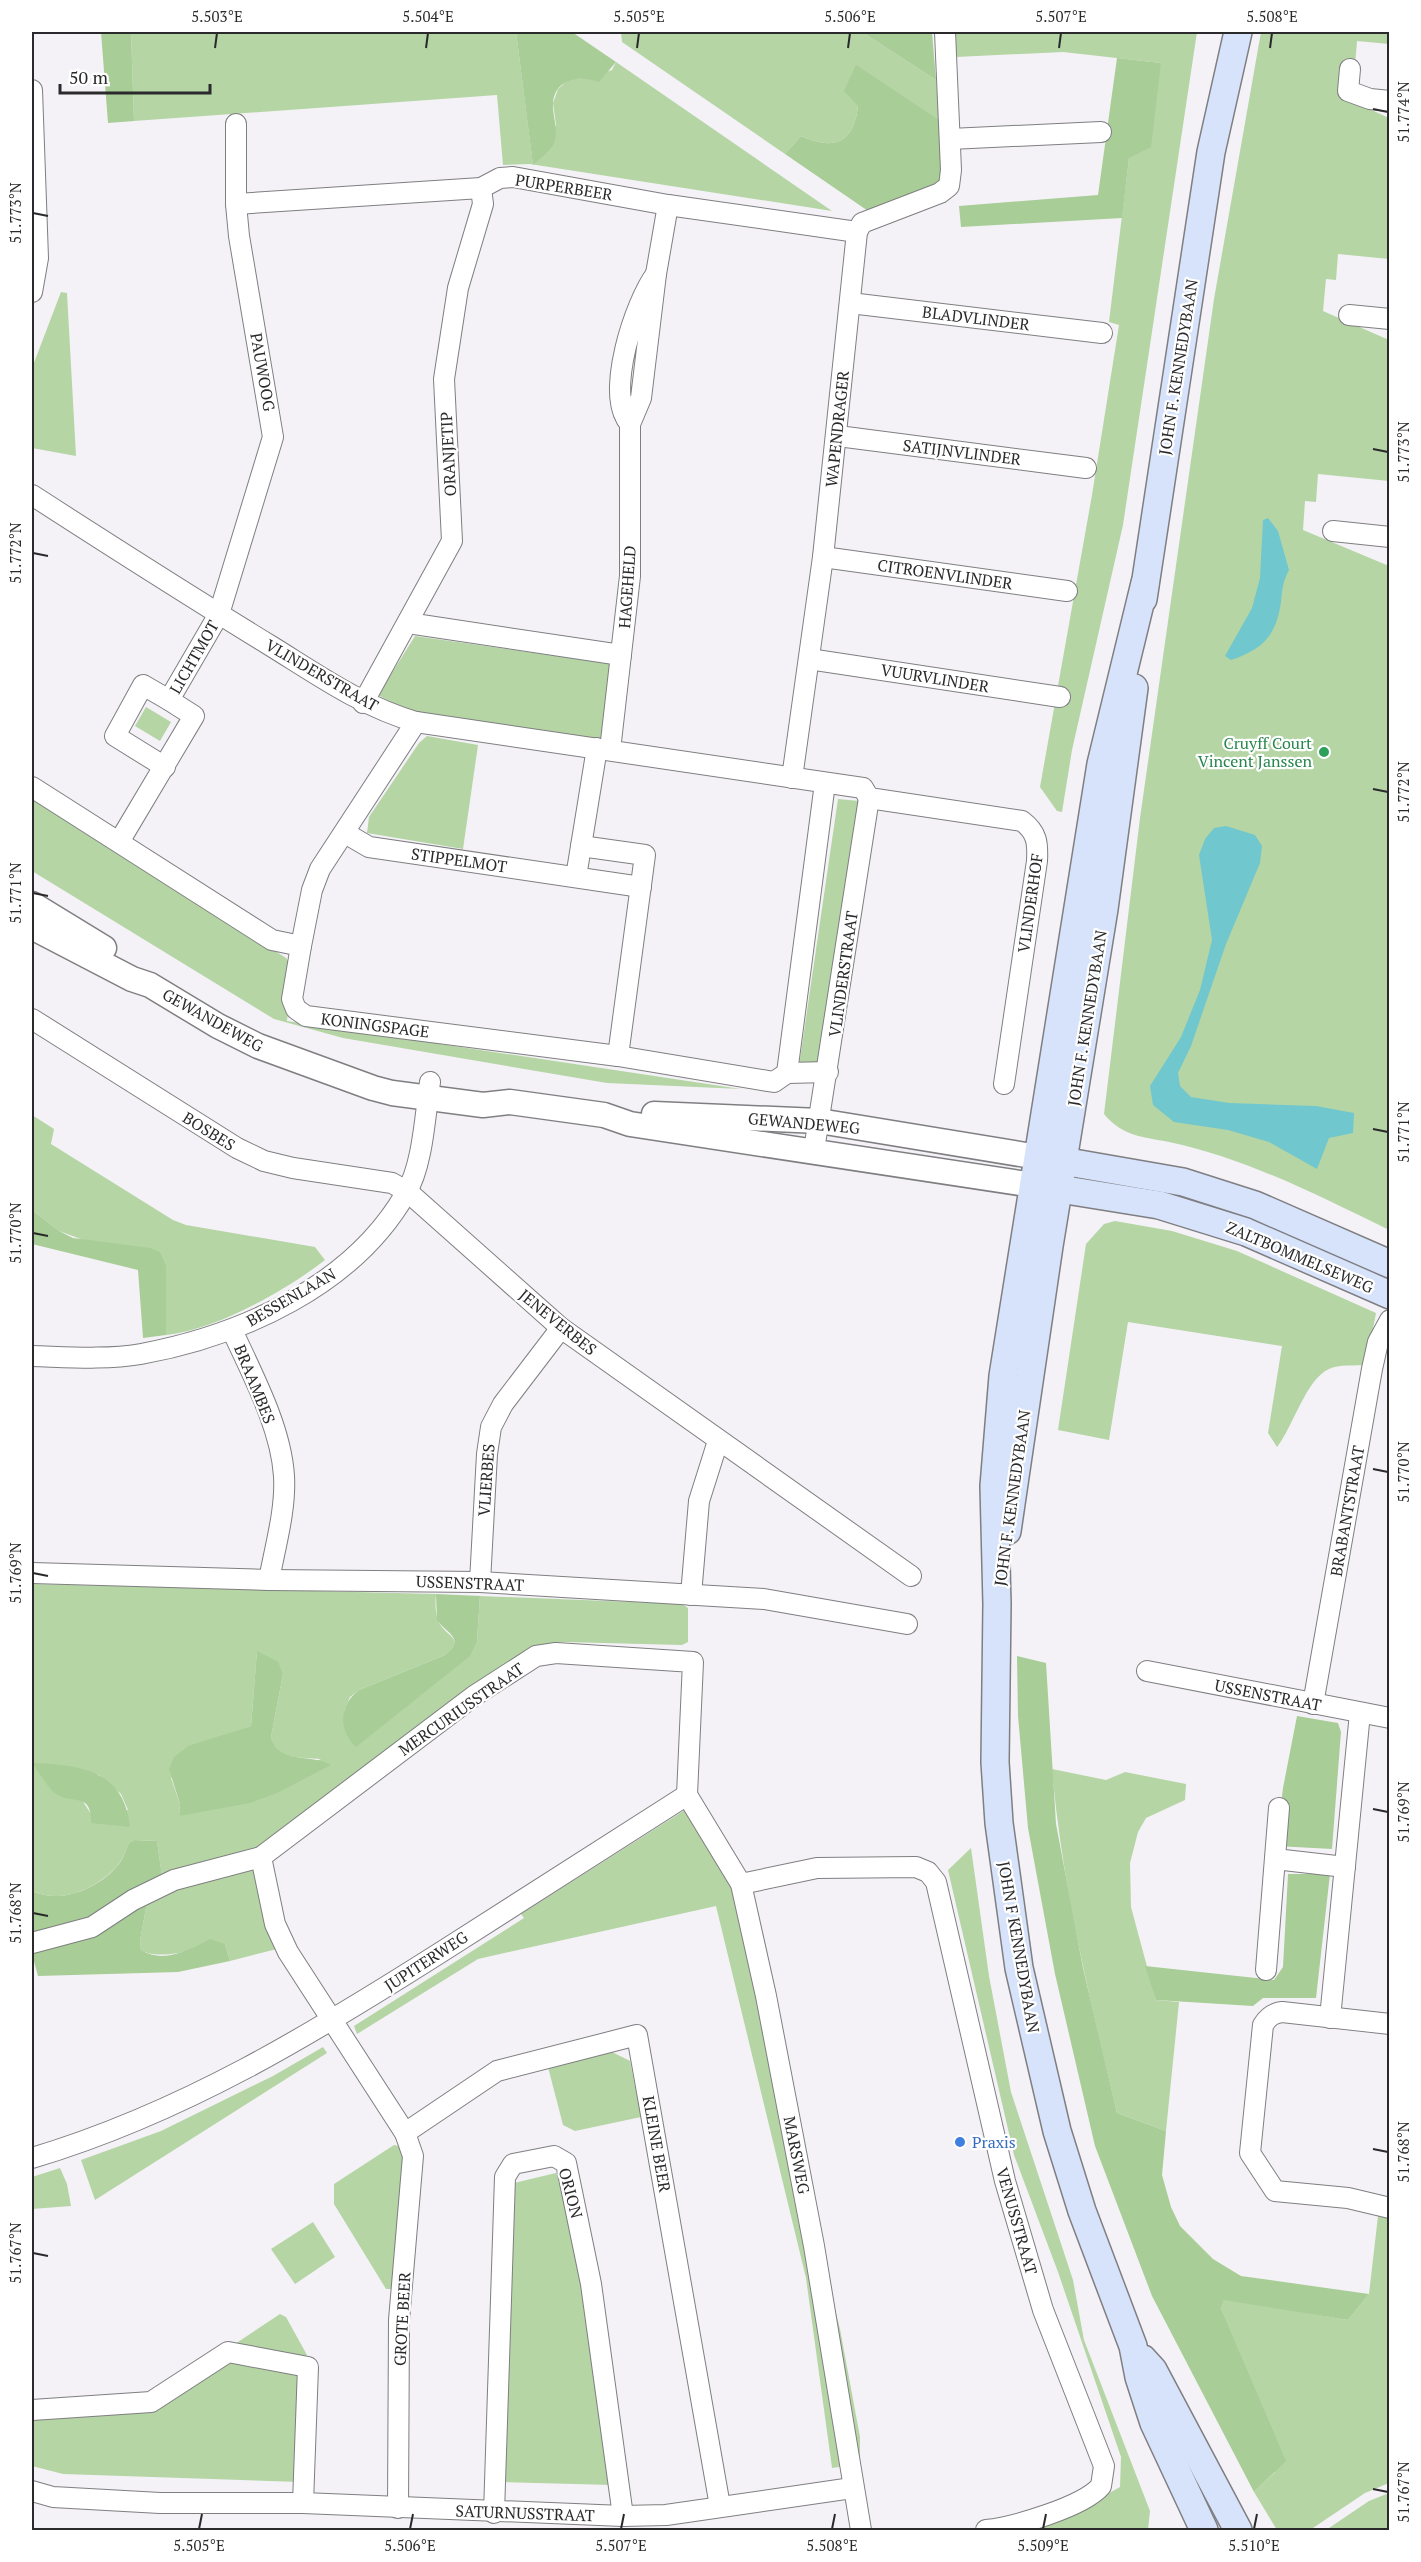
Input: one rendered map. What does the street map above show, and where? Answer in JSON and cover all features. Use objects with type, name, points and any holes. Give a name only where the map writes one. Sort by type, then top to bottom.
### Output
[{"type":"main road","name":"JOHN F. KENNEDYBAAN","points":[[1211,152],[1214,104],[1225,32]]},
{"type":"main road","name":"JOHN F. KENNEDYBAAN","points":[[996,1612],[1046,1187],[1125,763],[1145,583],[1211,152],[1238,32]]},
{"type":"main road","name":"ZALTBOMMELSEWEG","points":[[1051,1159],[1183,1182],[1255,1205],[1389,1264]]},
{"type":"main road","name":"ZALTBOMMELSEWEG","points":[[1046,1187],[1159,1205],[1246,1232],[1389,1295]]},
{"type":"main road","name":"JOHN F KENNEDYBAAN","points":[[996,1612],[995,1762],[999,1823],[1019,1968],[1057,2132],[1082,2211],[1133,2346],[1139,2377],[1154,2423],[1204,2530]]},
{"type":"main road","name":"JOHN F KENNEDYBAAN","points":[[1133,2346],[1153,2370],[1238,2530]]},
{"type":"main road","points":[[1174,2469],[1182,2510],[1180,2530]]},
{"type":"street","points":[[857,231],[862,223],[940,193],[949,186],[950,139],[945,32]]},
{"type":"street","points":[[1350,69],[1348,91],[1370,99],[1389,101]]},
{"type":"street","points":[[32,90],[39,258],[32,292]]},
{"type":"street","name":"PAUWOOG","points":[[219,614],[273,437],[236,204],[236,124]]},
{"type":"street","points":[[950,139],[1101,132]]},
{"type":"street","name":"PURPERBEER","points":[[236,204],[481,188],[500,178],[513,177],[668,205],[857,231]]},
{"type":"street","name":"ORANJETIP","points":[[363,702],[452,541],[444,379],[458,288],[483,204],[481,188]]},
{"type":"street","name":"HAGEHELD","points":[[603,749],[621,655],[630,576],[630,424],[622,416],[620,369],[646,287],[656,274],[668,205]]},
{"type":"street","name":"WAPENDRAGER","points":[[792,778],[823,557],[857,231]]},
{"type":"street","name":"BLADVLINDER","points":[[850,303],[1102,333]]},
{"type":"street","points":[[1349,315],[1389,319]]},
{"type":"street","name":"SATIJNVLINDER","points":[[837,436],[1086,468]]},
{"type":"street","name":"VLINDERSTRAAT","points":[[32,495],[219,614],[363,702],[391,715],[416,722],[792,778]]},
{"type":"street","points":[[1333,531],[1389,537]]},
{"type":"street","name":"CITROENVLINDER","points":[[823,557],[1067,591]]},
{"type":"street","name":"LICHTMOT","points":[[169,700],[219,614]]},
{"type":"street","points":[[408,623],[621,655]]},
{"type":"street","name":"VUURVLINDER","points":[[809,659],[1060,697]]},
{"type":"street","name":"LICHTMOT","points":[[119,842],[165,767],[194,716],[143,685],[115,736],[165,767]]},
{"type":"street","points":[[32,787],[272,940],[300,946],[312,890],[320,869],[416,722]]},
{"type":"street","points":[[576,877],[603,749]]},
{"type":"street","name":"VLINDERHOF","points":[[792,778],[863,788],[869,798],[1022,821],[1032,829],[1038,842],[1037,861],[1004,1084]]},
{"type":"street","points":[[787,1073],[825,783]]},
{"type":"street","name":"VLINDERSTRAAT","points":[[814,1150],[869,798]]},
{"type":"street","name":"STIPPELMOT","points":[[345,833],[369,847],[641,887]]},
{"type":"street","points":[[581,846],[645,855],[618,1056]]},
{"type":"street","name":"GEWANDEWEG","points":[[32,904],[135,968],[150,985]]},
{"type":"street","name":"GEWANDEWEG","points":[[32,927],[132,979],[150,985],[218,1026],[258,1046],[392,1093],[428,1090],[483,1105],[510,1102],[604,1115],[632,1113],[819,1120],[1051,1159]]},
{"type":"street","name":"KONINGSPAGE","points":[[300,946],[292,999],[296,1010],[306,1016],[618,1056],[774,1082],[787,1073],[828,1072]]},
{"type":"street","name":"BOSBES","points":[[32,1019],[264,1161],[293,1168],[393,1183],[408,1192]]},
{"type":"street","name":"BESSENLAAN","points":[[32,1356],[83,1358],[140,1354],[232,1330],[286,1304],[334,1274],[373,1240],[408,1192],[418,1157],[428,1090]]},
{"type":"street","name":"GEWANDEWEG","points":[[604,1115],[630,1125],[814,1150],[1046,1187]]},
{"type":"street","name":"JENEVERBES","points":[[408,1192],[561,1328],[911,1576]]},
{"type":"street","name":"BRABANTSTRAAT","points":[[1313,1704],[1372,1369],[1378,1342],[1389,1320]]},
{"type":"street","name":"VLIERBES","points":[[480,1582],[487,1454],[491,1427],[503,1404],[561,1328]]},
{"type":"street","name":"BRAAMBES","points":[[232,1330],[270,1417],[284,1476],[282,1506],[269,1580]]},
{"type":"street","points":[[691,1595],[699,1501],[718,1441]]},
{"type":"street","name":"USSENSTRAAT","points":[[32,1573],[269,1580],[480,1582],[764,1599],[907,1624]]},
{"type":"street","name":"MERCURIUSSTRAAT","points":[[32,1943],[92,1927],[133,1900],[174,1880],[261,1857],[474,1696],[536,1656],[556,1653],[693,1662],[687,1795]]},
{"type":"street","name":"USSENSTRAAT","points":[[1147,1671],[1389,1718]]},
{"type":"street","points":[[1330,2018],[1360,1713]]},
{"type":"street","name":"MARSWEG","points":[[687,1795],[741,1884],[766,1995],[814,2246],[852,2488],[861,2530]]},
{"type":"street","name":"JUPITERWEG","points":[[32,2158],[68,2147],[210,2089],[333,2021],[687,1795]]},
{"type":"street","points":[[1266,1970],[1279,1808]]},
{"type":"street","points":[[261,1857],[275,1924],[288,1952],[333,2021]]},
{"type":"street","points":[[1275,1859],[1345,1867]]},
{"type":"street","name":"VENUSSTRAAT","points":[[741,1884],[818,1868],[916,1867],[928,1872],[936,1882],[1005,2181],[1043,2310],[1104,2466],[1101,2486],[1089,2497],[1013,2527],[986,2530]]},
{"type":"street","points":[[1389,2024],[1275,2013],[1263,2025],[1250,2153],[1275,2191],[1348,2198],[1389,2208]]},
{"type":"street","name":"GROTE BEER","points":[[333,2021],[405,2133],[413,2156],[399,2320],[398,2508]]},
{"type":"street","name":"KLEINE BEER","points":[[405,2133],[497,2071],[636,2035],[720,2506]]},
{"type":"street","name":"ORION","points":[[494,2513],[505,2177],[513,2164],[554,2156],[566,2163],[591,2284],[623,2516]]},
{"type":"street","points":[[32,2410],[151,2402],[228,2352],[300,2364],[308,2367],[303,2503]]},
{"type":"street","name":"SATURNUSSTRAAT","points":[[32,2491],[53,2497],[148,2502],[303,2503],[494,2513],[623,2516],[666,2515],[852,2488]]},
{"type":"green space","points":[[101,32],[131,32],[134,121],[108,123]]},
{"type":"green space","points":[[131,32],[516,32],[533,164],[556,125],[553,103],[558,89],[569,79],[588,78],[612,70],[616,62],[832,211],[530,164],[503,165],[497,95],[134,121]]},
{"type":"green space","points":[[516,32],[572,32],[616,62],[599,82],[584,79],[570,80],[558,88],[553,103],[555,140],[549,150],[533,165]]},
{"type":"green space","points":[[621,32],[862,32],[936,80],[940,121],[858,106],[856,119],[847,136],[832,143],[823,143],[801,136],[785,154],[622,42]]},
{"type":"green space","points":[[862,32],[932,32],[936,80]]},
{"type":"green space","points":[[955,32],[1197,32],[1123,525],[1072,750],[1062,812],[1057,811],[1040,787],[1092,495],[1119,325],[1109,322],[1129,158],[1161,63],[1063,52],[956,57]]},
{"type":"green space","points":[[1261,32],[1389,32],[1389,44],[1357,41],[1355,65],[1343,97],[1389,118],[1389,259],[1338,254],[1336,280],[1326,279],[1323,311],[1389,340],[1389,481],[1318,474],[1316,502],[1305,501],[1303,530],[1389,566],[1389,1230],[1309,1191],[1254,1168],[1198,1149],[1142,1137],[1126,1131],[1104,1114],[1140,818],[1214,299]]},
{"type":"green space","points":[[1117,58],[1161,63],[1151,147],[1129,158],[1122,218],[961,227],[959,206],[1098,195]]},
{"type":"green space","points":[[856,65],[940,121],[945,164],[941,184],[871,213],[785,154],[801,136],[813,141],[832,143],[847,136],[856,119],[858,106],[844,91]]},
{"type":"green space","points":[[61,292],[67,293],[76,456],[32,448],[32,368]]},
{"type":"green space","points":[[415,636],[612,664],[606,742],[433,718],[396,705],[378,695]]},
{"type":"green space","points":[[146,707],[171,722],[160,741],[135,726]]},
{"type":"green space","points":[[427,736],[478,745],[463,849],[367,833],[369,817],[419,743]]},
{"type":"green space","points":[[32,794],[286,958],[293,968],[287,1021],[741,1089],[607,1083],[343,1038],[274,1019],[32,871]]},
{"type":"green space","points":[[838,799],[859,801],[824,1061],[799,1066]]},
{"type":"green space","points":[[32,1115],[54,1129],[51,1144],[173,1220],[186,1225],[315,1247],[325,1260],[270,1296],[228,1317],[186,1332],[166,1335],[165,1296],[159,1280],[89,1242],[59,1231],[32,1210]]},
{"type":"green space","points":[[32,1210],[59,1231],[73,1238],[150,1248],[160,1252],[166,1266],[166,1335],[143,1338],[138,1270],[32,1244]]},
{"type":"green space","points":[[1115,1221],[1172,1231],[1237,1251],[1376,1313],[1366,1365],[1337,1366],[1321,1374],[1313,1383],[1277,1447],[1268,1433],[1282,1346],[1128,1322],[1109,1440],[1058,1430],[1086,1244],[1104,1224]]},
{"type":"green space","points":[[32,1584],[436,1594],[438,1620],[455,1643],[451,1650],[445,1655],[359,1690],[350,1697],[344,1711],[477,1641],[480,1596],[682,1604],[688,1608],[688,1642],[682,1645],[564,1642],[534,1646],[277,1835],[250,1851],[199,1863],[162,1876],[157,1841],[134,1840],[129,1843],[118,1865],[90,1887],[79,1892],[55,1896],[32,1891]],"holes":[[[257,1652],[283,1674],[271,1737],[274,1745],[278,1750],[290,1756],[321,1759],[179,1816],[180,1804],[171,1778],[224,1735],[251,1726]],[[33,1764],[99,1775],[121,1794],[128,1810],[91,1814],[82,1800],[57,1794]]]},
{"type":"green space","points":[[436,1594],[480,1596],[477,1641],[470,1656],[356,1747],[346,1733],[343,1718],[352,1696],[359,1690],[445,1655],[454,1645],[453,1636],[437,1620]]},
{"type":"green space","points":[[257,1651],[278,1662],[283,1674],[271,1737],[275,1746],[280,1752],[288,1755],[331,1765],[277,1793],[250,1803],[179,1816],[180,1804],[169,1769],[174,1757],[188,1746],[251,1726]]},
{"type":"green space","points":[[1017,1656],[1046,1663],[1056,1824],[1083,1968],[1117,2113],[1166,2131],[1162,2175],[1171,2207],[1180,2226],[1213,2259],[1241,2276],[1369,2294],[1348,2320],[1224,2300],[1221,2309],[1286,2461],[1254,2492],[1152,2296],[1095,2146],[1055,1974],[1028,1828],[1018,1716]]},
{"type":"green space","points":[[1297,1716],[1338,1723],[1341,1732],[1332,1849],[1276,1846],[1283,1788]]},
{"type":"green space","points":[[32,1763],[67,1766],[97,1774],[119,1793],[126,1808],[130,1827],[91,1823],[90,1813],[85,1803],[56,1794]]},
{"type":"green space","points":[[1052,1769],[1106,1780],[1125,1772],[1186,1784],[1185,1800],[1146,1818],[1138,1832],[1130,1863],[1131,1907],[1156,2000],[1179,2002],[1166,2131],[1117,2113],[1087,1985],[1070,1899]]},
{"type":"green space","points":[[688,1808],[726,1865],[741,1909],[751,1974],[840,2329],[860,2437],[860,2464],[832,2468],[806,2278],[716,1906],[478,1959],[357,2034],[354,2026],[524,1918],[521,1914]]},
{"type":"green space","points":[[134,1840],[157,1841],[162,1876],[85,1920],[32,1935],[32,1891],[55,1896],[79,1892],[91,1887],[111,1873],[124,1856],[129,1843]]},
{"type":"green space","points":[[971,1848],[989,1976],[1011,2092],[1073,2280],[1084,2340],[1150,2511],[1148,2530],[1020,2530],[1090,2504],[1120,2487],[1121,2457],[1058,2272],[1014,2155],[948,1870]]},
{"type":"green space","points":[[252,1865],[259,1869],[277,1949],[230,1961],[225,1944],[158,1955],[141,1950],[140,1941],[147,1902],[166,1890]]},
{"type":"green space","points":[[1288,1874],[1330,1874],[1316,1998],[1263,1998],[1253,2006],[1156,2000],[1145,1966],[1274,1980],[1283,1967]]},
{"type":"green space","points":[[147,1902],[140,1941],[141,1950],[149,1954],[167,1956],[185,1951],[210,1939],[225,1944],[230,1961],[178,1972],[38,1976],[32,1954],[113,1926]]},
{"type":"green space","points":[[323,2047],[327,2053],[95,2200],[81,2160],[161,2131],[273,2076]]},
{"type":"green space","points":[[612,2052],[630,2061],[641,2117],[575,2131],[563,2125],[548,2067]]},
{"type":"green space","points":[[394,2145],[404,2147],[400,2289],[386,2289],[334,2204],[334,2184]]},
{"type":"green space","points":[[60,2168],[67,2184],[71,2206],[32,2209],[32,2177]]},
{"type":"green space","points":[[560,2172],[584,2280],[612,2485],[502,2482],[510,2184]]},
{"type":"green space","points":[[1378,2216],[1389,2217],[1389,2483],[1365,2493],[1310,2530],[1277,2530],[1254,2492],[1275,2472],[1221,2309],[1224,2299],[1348,2320],[1369,2294]]},
{"type":"green space","points":[[313,2222],[335,2257],[295,2284],[271,2249]]},
{"type":"green space","points":[[280,2314],[286,2317],[307,2355],[301,2359],[235,2344]]},
{"type":"green space","points":[[231,2359],[293,2371],[300,2380],[299,2482],[63,2474],[32,2466],[32,2414],[144,2408]]},
{"type":"green space","points":[[1389,2493],[1389,2530],[1326,2530],[1369,2501]]},
{"type":"water","points":[[1268,518],[1278,531],[1289,570],[1283,586],[1279,614],[1276,624],[1260,646],[1231,660],[1225,656],[1252,608],[1260,578],[1263,520]]},
{"type":"water","points":[[1226,826],[1255,835],[1262,846],[1260,863],[1226,944],[1191,1046],[1178,1073],[1180,1086],[1191,1097],[1229,1103],[1316,1106],[1354,1113],[1353,1133],[1329,1138],[1317,1169],[1269,1142],[1228,1130],[1174,1122],[1153,1105],[1150,1086],[1181,1037],[1200,990],[1212,940],[1199,855],[1205,839],[1214,828]]},
{"type":"place","name":"Cruyff Court Vincent Janssen","points":[[1324,752]]},
{"type":"place","name":"Praxis","points":[[960,2142]]}]
